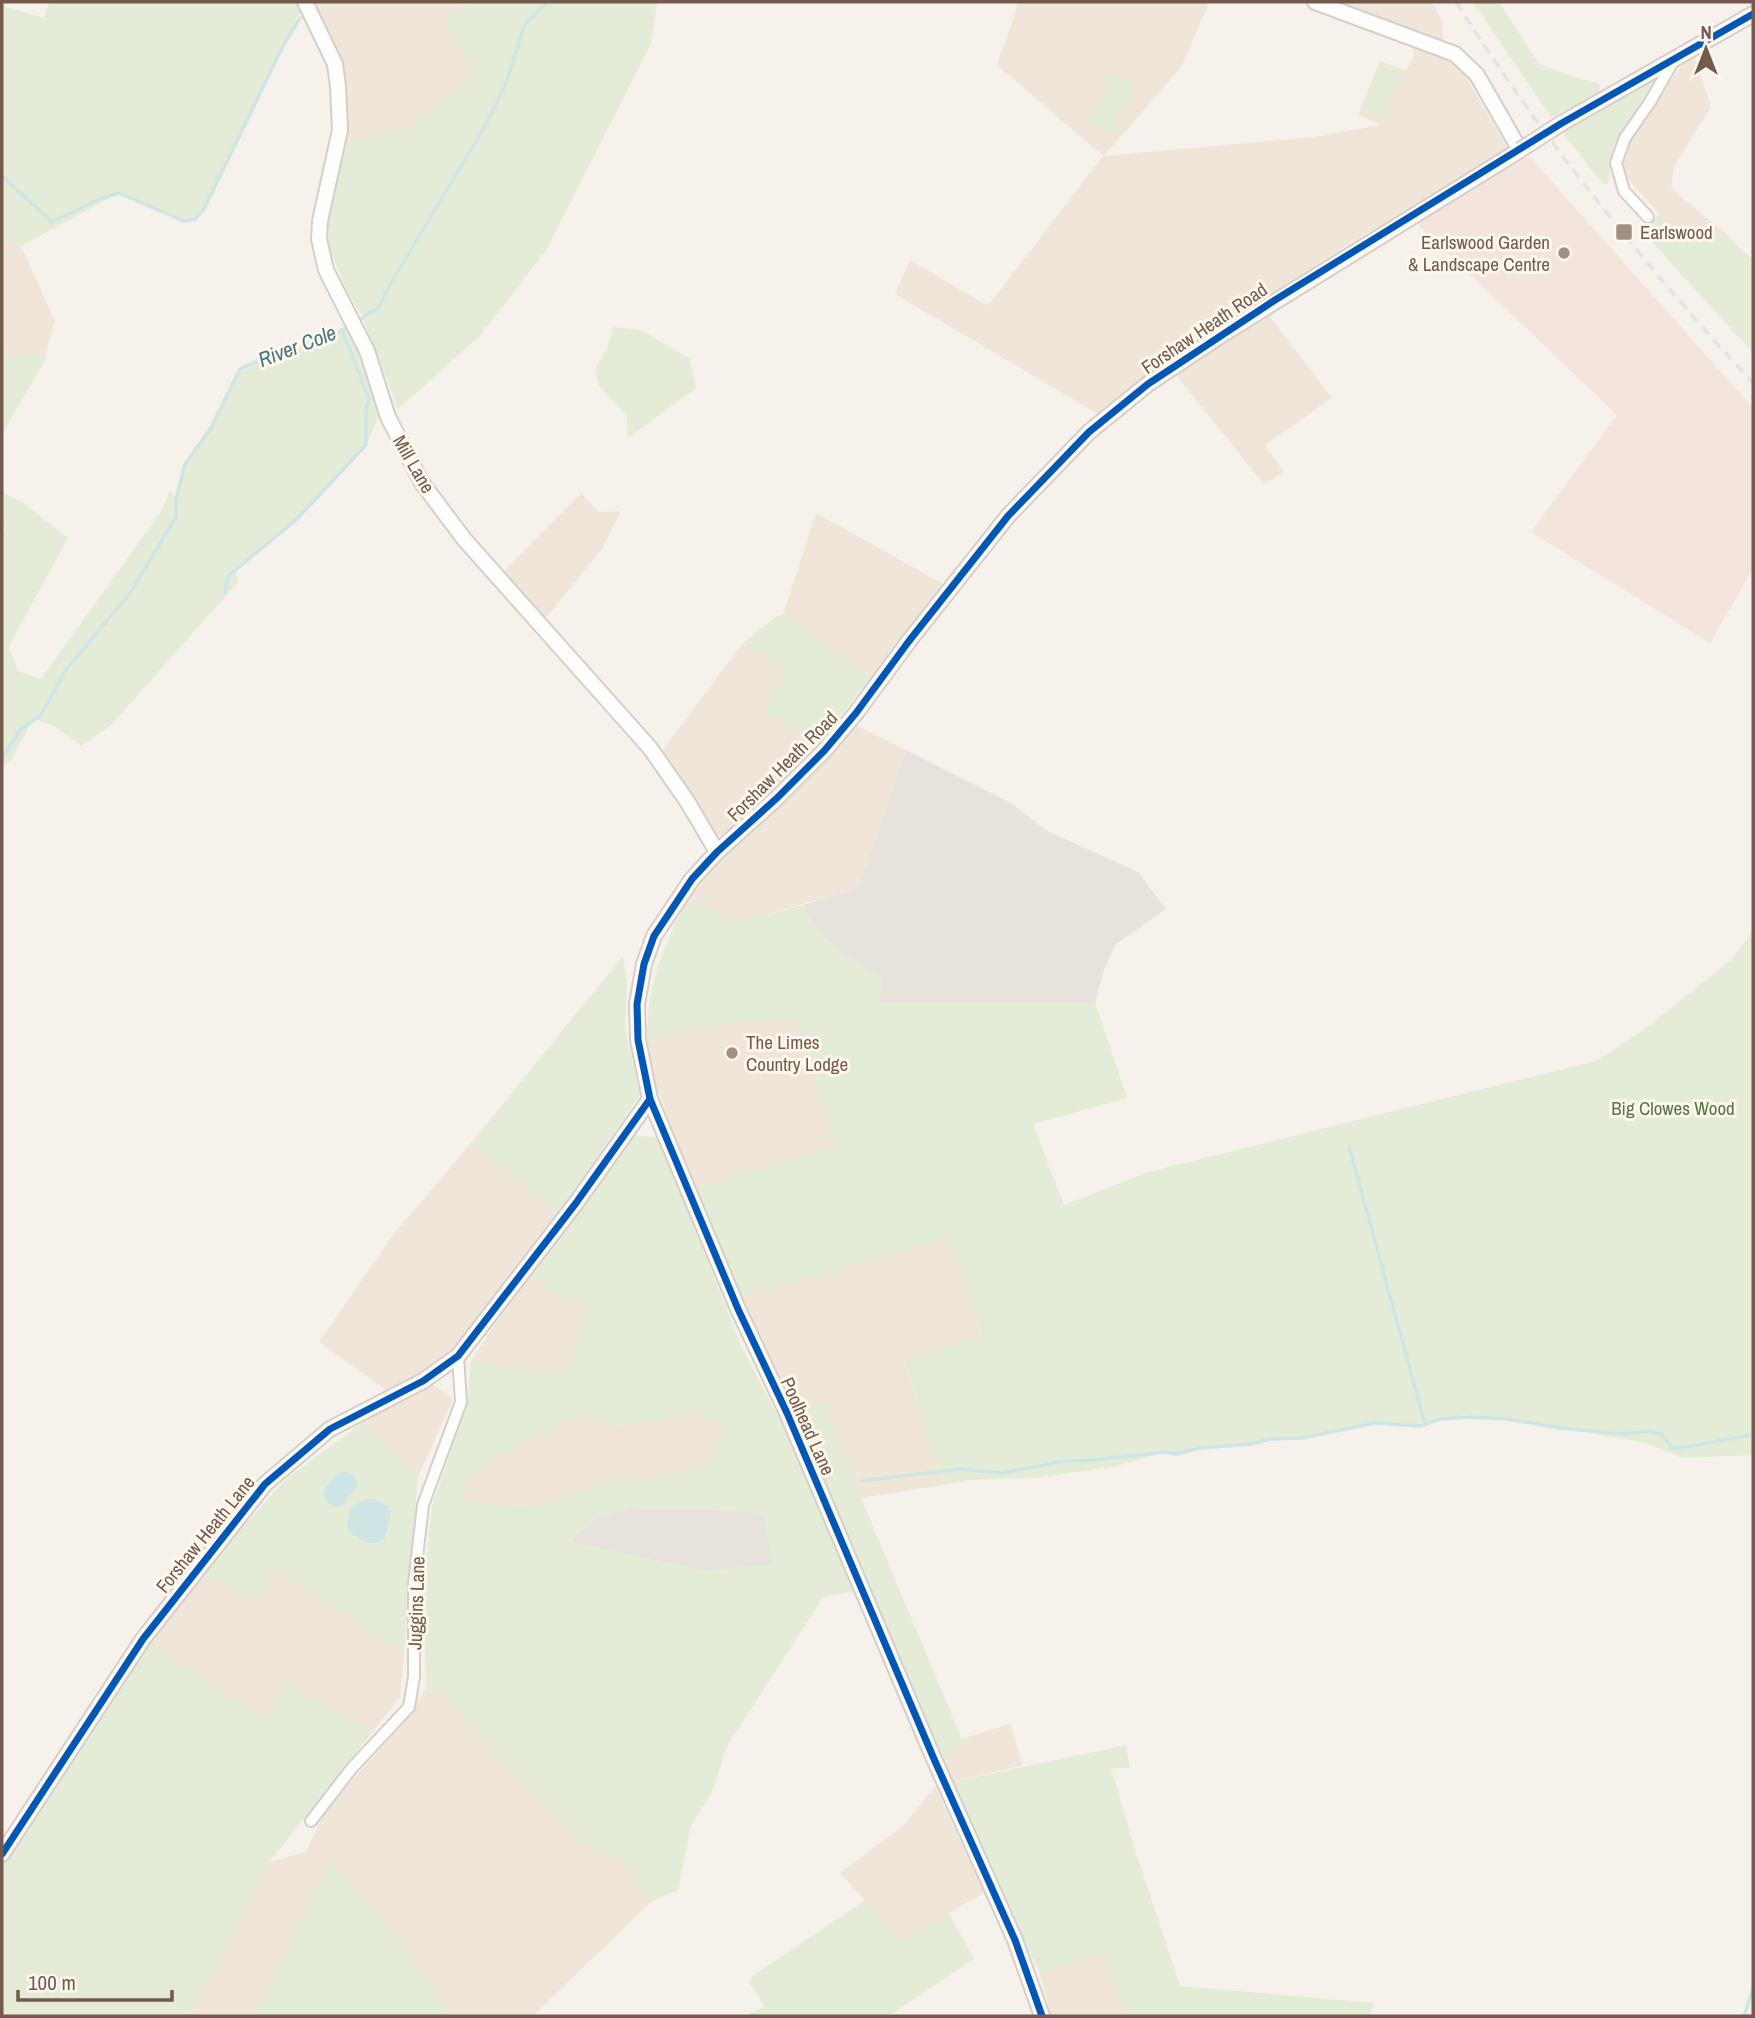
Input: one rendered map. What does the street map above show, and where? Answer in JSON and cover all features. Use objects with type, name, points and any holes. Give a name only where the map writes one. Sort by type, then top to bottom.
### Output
[{"type":"street","name":"Mill Lane","points":[[305,2],[335,64],[338,87],[340,130],[320,221],[319,239],[326,270],[367,351],[388,417],[422,483],[464,539],[650,748],[687,801],[717,852]]},
{"type":"street","points":[[1315,2],[1455,54],[1477,75],[1520,150]]},
{"type":"street","name":"Forshaw Heath Road","points":[[717,852],[824,751],[1008,516],[1089,432],[1148,384],[1223,334],[1562,124],[1753,14]]},
{"type":"street","points":[[1648,217],[1624,191],[1616,163],[1625,138],[1650,102],[1675,58]]},
{"type":"street","name":"Poolhead Lane","points":[[717,852],[669,912],[654,936],[644,964],[637,1004],[638,1040],[650,1099],[738,1309],[787,1413],[928,1746],[1015,1940],[1042,2016]]},
{"type":"street","name":"Forshaw Heath Lane","points":[[2,1854],[143,1639],[265,1484],[330,1429],[423,1381],[458,1356],[576,1203],[650,1099]]},
{"type":"street","name":"Juggins Lane","points":[[311,1821],[352,1768],[408,1707],[414,1677],[414,1584],[422,1505],[461,1402],[458,1356]]},
{"type":"shaded area","points":[[311,2],[468,2],[443,21],[475,76],[407,128],[345,145],[343,64]]},
{"type":"shaded area","points":[[1019,2],[1209,2],[1182,66],[1104,156],[1315,137],[1381,125],[1358,115],[1380,61],[1406,71],[1414,55],[1412,42],[1458,64],[1508,148],[1341,249],[1098,414],[895,294],[910,260],[988,306],[1103,156],[997,65]]},
{"type":"shaded area","points":[[1334,2],[1431,2],[1443,22],[1443,42]]},
{"type":"shaded area","points":[[1695,59],[1711,107],[1674,166],[1671,188],[1728,236],[1682,239],[1625,176],[1620,162],[1632,137],[1676,73],[1687,60]]},
{"type":"shaded area","points":[[1529,156],[1753,408],[1753,569],[1710,643],[1531,532],[1617,415],[1413,220]]},
{"type":"shaded area","points":[[2,239],[21,246],[55,321],[46,353],[11,356],[2,349]]},
{"type":"shaded area","points":[[1267,313],[1332,398],[1265,445],[1284,472],[1264,484],[1175,374]]},
{"type":"shaded area","points":[[581,493],[598,512],[621,511],[602,549],[544,620],[501,574]]},
{"type":"shaded area","points":[[816,513],[943,584],[871,678],[783,614]]},
{"type":"shaded area","points":[[743,643],[787,671],[762,708],[816,746],[789,782],[751,817],[721,836],[715,833],[661,752]]},
{"type":"shaded area","points":[[855,725],[906,750],[859,887],[759,917],[725,917],[687,899],[728,850],[793,793]]},
{"type":"shaded area","points":[[906,750],[1011,803],[1047,831],[1138,872],[1166,909],[1116,944],[1103,972],[1095,1003],[878,1003],[883,979],[837,949],[814,927],[803,905],[859,887]]},
{"type":"shaded area","points":[[798,1020],[837,1146],[695,1188],[656,1086],[647,1038],[738,1021]]},
{"type":"shaded area","points":[[472,1142],[557,1215],[456,1346],[435,1366],[390,1393],[319,1342],[393,1235]]},
{"type":"shaded area","points":[[949,1237],[982,1338],[904,1361],[943,1485],[861,1498],[824,1402],[794,1411],[739,1296]]},
{"type":"shaded area","points":[[529,1272],[546,1285],[544,1288],[586,1301],[568,1374],[471,1361]]},
{"type":"shaded area","points":[[430,1383],[453,1399],[418,1477],[362,1423]]},
{"type":"shaded area","points":[[691,1409],[724,1429],[711,1463],[662,1477],[607,1481],[544,1506],[464,1501],[462,1484],[477,1469],[542,1433],[581,1416],[617,1425],[660,1421]]},
{"type":"shaded area","points":[[343,1471],[354,1474],[357,1485],[344,1504],[339,1507],[332,1506],[323,1497],[325,1489]]},
{"type":"shaded area","points":[[365,1499],[374,1499],[389,1507],[390,1517],[385,1538],[378,1543],[368,1543],[350,1533],[347,1526],[350,1509]]},
{"type":"shaded area","points":[[631,1508],[763,1513],[775,1565],[705,1571],[570,1542],[594,1519]]},
{"type":"shaded area","points":[[276,1570],[404,1653],[400,1697],[372,1733],[287,1684],[266,1719],[150,1644],[201,1573]]},
{"type":"shaded area","points":[[438,1688],[495,1754],[584,1843],[620,1858],[652,1901],[533,2016],[450,2016],[405,1948],[330,1860],[254,2016],[189,2016],[269,1862],[306,1852],[325,1811],[390,1738],[426,1689]]},
{"type":"shaded area","points":[[1010,1724],[1023,1765],[952,1782],[944,1758],[962,1739]]},
{"type":"shaded area","points":[[935,1786],[984,1893],[901,1940],[840,1873],[904,1825]]},
{"type":"shaded area","points":[[1103,1950],[1127,2016],[1051,2016],[1040,1974]]},
{"type":"green space","points":[[49,2],[298,2],[302,7],[204,209],[192,218],[180,218],[119,193],[21,246],[2,239],[2,6],[44,18]]},
{"type":"green space","points":[[468,2],[657,2],[651,44],[545,252],[479,337],[398,409],[363,318],[349,295],[329,248],[328,209],[345,145],[407,128],[475,76],[443,21]]},
{"type":"green space","points":[[1473,2],[1499,2],[1539,64],[1599,83],[1600,93],[1551,117]]},
{"type":"green space","points":[[1381,64],[1403,73],[1384,121],[1362,112]]},
{"type":"green space","points":[[1114,73],[1137,85],[1111,133],[1088,121]]},
{"type":"green space","points":[[1655,79],[1614,149],[1608,184],[1602,183],[1563,133]]},
{"type":"green space","points":[[1660,214],[1682,239],[1728,236],[1753,260],[1753,353],[1640,229]]},
{"type":"green space","points":[[348,326],[380,414],[366,445],[296,520],[235,570],[238,582],[111,725],[81,746],[53,725],[33,719],[11,761],[2,766],[2,533],[8,524],[2,531],[2,492],[22,502],[68,538],[9,646],[18,671],[41,679],[162,510],[170,491],[176,498],[185,464],[211,428],[240,369],[285,348],[325,339]]},
{"type":"green space","points":[[613,327],[641,330],[690,359],[696,388],[628,438],[627,416],[599,386],[595,369],[607,349]]},
{"type":"green space","points":[[2,349],[11,356],[46,353],[47,357],[2,434]]},
{"type":"green space","points":[[783,614],[871,678],[816,746],[762,708],[787,671],[743,643],[775,617]]},
{"type":"green space","name":"Big Clowes Wood","points":[[687,899],[726,917],[759,917],[803,905],[828,940],[883,979],[879,1003],[1095,1003],[1127,1098],[1033,1124],[1064,1205],[1148,1172],[1596,1061],[1641,1032],[1731,960],[1753,931],[1753,1455],[1682,1458],[1646,1443],[1507,1419],[1462,1415],[1420,1426],[1374,1423],[1303,1438],[1270,1439],[1251,1444],[1199,1448],[1176,1454],[1165,1452],[1117,1466],[1035,1478],[970,1480],[943,1485],[904,1360],[982,1337],[949,1238],[739,1296],[695,1188],[836,1146],[797,1020],[738,1021],[647,1038],[650,1000],[658,966]]},
{"type":"green space","points":[[623,956],[627,981],[625,1028],[640,1095],[557,1215],[472,1142]]},
{"type":"green space","points":[[632,1135],[660,1138],[741,1346],[777,1414],[824,1402],[861,1498],[962,1739],[944,1758],[869,1590],[824,1596],[727,1746],[713,1790],[691,1826],[678,1890],[652,1901],[620,1858],[584,1843],[495,1754],[438,1688],[426,1689],[423,1585],[432,1506],[467,1405],[471,1361],[568,1374],[586,1301],[573,1301],[543,1289],[546,1285],[529,1272]],"holes":[[[691,1409],[723,1429],[711,1463],[662,1477],[607,1481],[544,1506],[464,1501],[462,1484],[478,1469],[542,1433],[581,1416],[617,1425],[660,1421]],[[631,1508],[762,1513],[774,1564],[705,1571],[570,1542],[594,1519]]]},
{"type":"green space","points":[[362,1423],[418,1477],[404,1653],[276,1570],[256,1601],[201,1573],[286,1479]]},
{"type":"green space","points":[[150,1644],[266,1719],[287,1684],[372,1733],[269,1862],[189,2016],[2,2016],[2,1857]]},
{"type":"green space","points":[[1126,1745],[1130,1768],[1111,1768],[1180,1986],[1374,2003],[1370,2016],[1127,2016],[1103,1950],[1040,1974],[952,1782]]},
{"type":"green space","points":[[330,1860],[405,1948],[450,2016],[254,2016]]},
{"type":"green space","points":[[865,1900],[901,1940],[949,1913],[974,1959],[889,2016],[745,2016],[765,2006],[749,1982],[753,1976]]},
{"type":"waterway","name":"River Cole","points":[[356,322],[379,307],[484,128],[506,83],[525,24],[548,2]]},
{"type":"waterway","points":[[2,176],[52,222],[102,198],[119,193],[184,221],[195,219],[204,209],[282,48],[300,18]]},
{"type":"waterway","name":"River Cole","points":[[2,758],[21,729],[41,715],[65,671],[130,593],[176,517],[176,499],[185,464],[211,428],[240,369],[285,348],[325,339],[350,326]]},
{"type":"waterway","points":[[225,593],[228,576],[296,520],[366,445],[366,409],[369,399],[342,330]]},
{"type":"waterway","points":[[1349,1146],[1425,1424]]},
{"type":"waterway","points":[[862,1481],[960,1469],[1002,1473],[1065,1461],[1165,1452],[1176,1454],[1199,1448],[1251,1444],[1270,1439],[1303,1438],[1374,1423],[1420,1426],[1440,1419],[1470,1417],[1624,1434],[1650,1431],[1662,1435],[1672,1448],[1753,1435]]},
{"type":"waterway","points":[[1744,2016],[1753,1988]]},
{"type":"railway","points":[[1456,2],[1524,103],[1596,199],[1672,293],[1753,383]]},
{"type":"cycle path","points":[[1042,2016],[1015,1940],[934,1759],[787,1413],[738,1309],[650,1099],[638,1040],[637,1004],[644,964],[654,936],[692,879],[824,751],[1008,516],[1089,432],[1148,384],[1275,300],[1562,123],[1753,14]]},
{"type":"cycle path","points":[[2,1854],[143,1639],[265,1484],[330,1429],[423,1381],[458,1356],[576,1203],[650,1099]]},
{"type":"place","name":"Earlswood","points":[[1624,232]]},
{"type":"place","name":"Earlswood Garden & Landscape Centre","points":[[1564,253]]},
{"type":"place","name":"The Limes Country Lodge","points":[[732,1053]]}]
